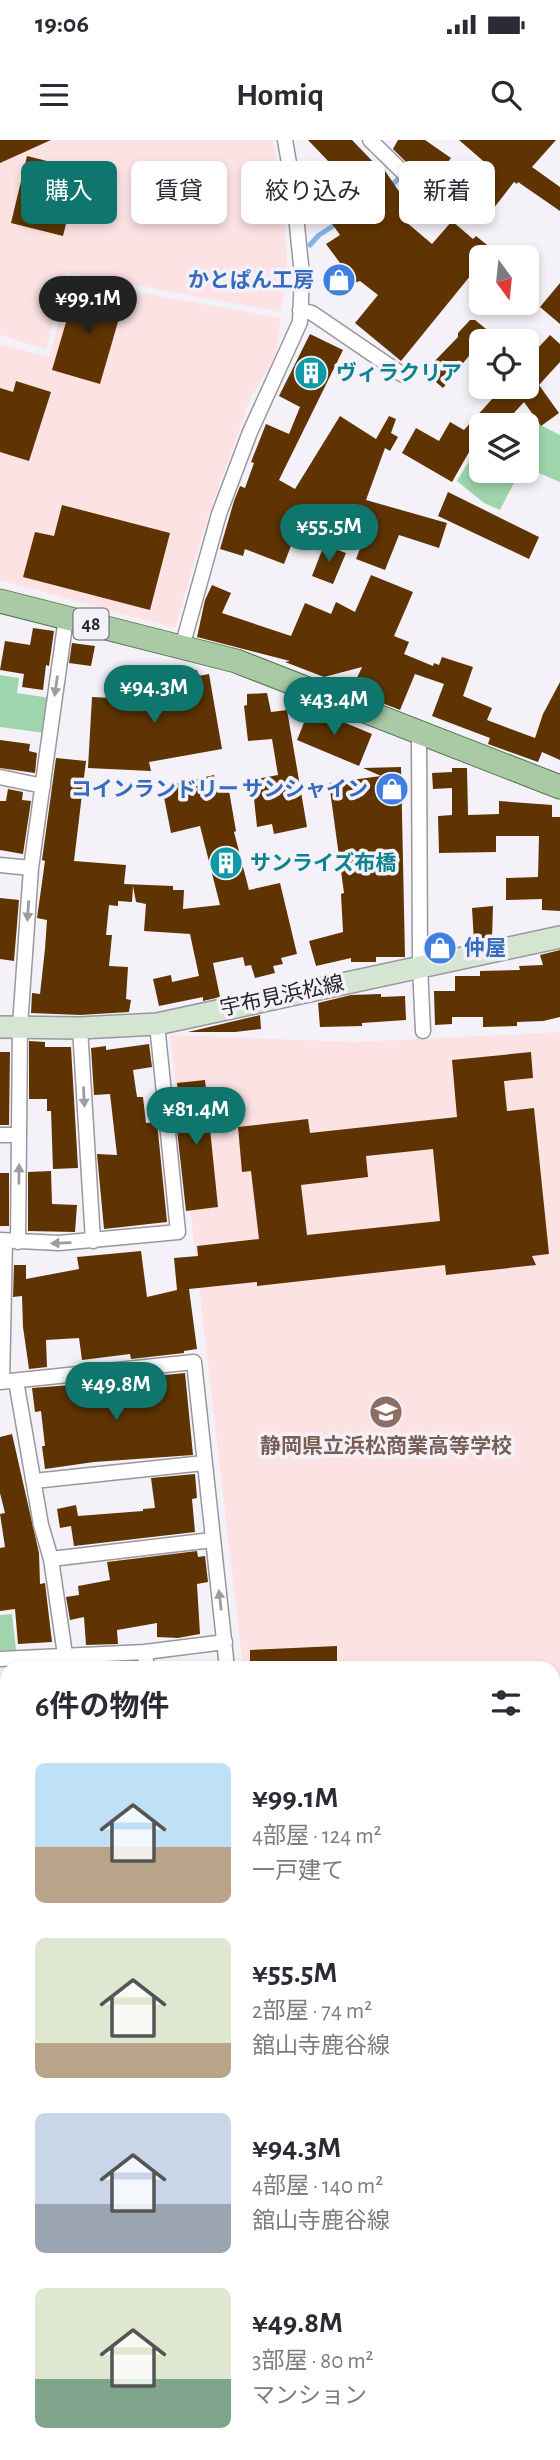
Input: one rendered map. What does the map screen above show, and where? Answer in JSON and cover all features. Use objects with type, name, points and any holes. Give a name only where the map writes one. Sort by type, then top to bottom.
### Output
[{"type":"main road","name":"48","points":[[0,601],[236,662],[333,697],[560,787]]},
{"type":"main road","name":"宇布見浜松線","points":[[10,1026],[80,1028],[157,1024],[560,937]]},
{"type":"street","points":[[182,646],[219,514],[250,432],[300,322],[302,275],[293,186],[285,140]]},
{"type":"street","points":[[370,140],[399,167]]},
{"type":"street","points":[[300,310],[312,313],[403,375]]},
{"type":"street","points":[[66,618],[10,1026],[19,1135],[8,1241],[6,1382],[34,1481],[41,1525],[51,1559],[67,1661]]},
{"type":"street","points":[[419,733],[420,966],[423,1031]]},
{"type":"street","points":[[0,777],[43,786]]},
{"type":"street","points":[[0,865],[31,867]]},
{"type":"street","points":[[8,1241],[59,1243],[178,1233],[157,1024]]},
{"type":"street","points":[[80,1028],[93,1241]]},
{"type":"street","points":[[0,1135],[19,1135]]},
{"type":"street","points":[[6,1382],[194,1362],[226,1661]]},
{"type":"street","points":[[34,1481],[204,1462]]},
{"type":"street","points":[[51,1559],[212,1540]]},
{"type":"street","points":[[0,1659],[67,1661],[225,1643]]},
{"type":"street","points":[[145,1652],[146,1661]]},
{"type":"shaded area","points":[[0,140],[273,140],[277,161],[241,161],[241,224],[285,224],[287,275],[280,312],[66,272],[46,349],[0,335]]},
{"type":"shaded area","points":[[71,280],[281,318],[276,356],[251,397],[205,526],[175,628],[0,580],[0,344],[49,357]]},
{"type":"shaded area","name":"静岡県立浜松商業高等学校","points":[[560,1032],[560,1661],[242,1661],[170,1035],[355,1042]]},
{"type":"green space","points":[[539,424],[560,435],[560,482],[539,473]]},
{"type":"green space","points":[[469,461],[469,483],[514,483],[500,510],[484,503],[457,481]]},
{"type":"green space","points":[[0,675],[19,678],[17,693],[50,698],[45,733],[0,727]]},
{"type":"green space","points":[[12,1614],[16,1650],[0,1651],[0,1615]]},
{"type":"building","points":[[0,140],[51,140],[0,163]]},
{"type":"building","points":[[308,140],[352,140],[372,161],[328,161]]},
{"type":"building","points":[[398,140],[425,140],[451,158],[449,161],[405,161],[393,149]]},
{"type":"building","points":[[459,140],[556,140],[532,167],[560,187],[560,211],[518,182],[514,182],[495,206],[495,161],[483,161]]},
{"type":"building","points":[[27,156],[47,161],[26,161]]},
{"type":"building","points":[[385,171],[399,191],[399,224],[408,224],[432,244],[449,224],[456,224],[473,239],[476,236],[487,245],[469,245],[469,277],[401,361],[355,323],[378,295],[360,281],[333,290],[327,272],[343,267],[326,244],[340,235],[332,224],[385,224]]},
{"type":"building","points":[[21,181],[21,224],[66,224],[63,236],[11,223]]},
{"type":"building","points":[[560,283],[560,324],[540,307]]},
{"type":"building","points":[[76,288],[124,301],[100,384],[52,370]]},
{"type":"building","points":[[470,320],[475,320],[486,329],[469,329],[469,356],[443,388],[424,372],[458,337],[458,333]]},
{"type":"building","points":[[310,334],[343,350],[279,480],[295,489],[340,416],[376,439],[389,416],[396,419],[391,433],[398,437],[390,451],[385,448],[366,500],[447,523],[439,548],[399,535],[385,570],[356,559],[368,528],[317,512],[313,529],[299,525],[284,564],[245,549],[243,556],[220,549],[234,501],[240,486],[245,488],[254,463],[251,462],[266,424],[289,434],[300,407],[279,396]]},
{"type":"building","points":[[550,335],[560,344],[560,362],[539,385],[539,347]]},
{"type":"building","points":[[16,381],[51,392],[29,461],[0,452],[0,388],[13,392]]},
{"type":"building","points":[[539,385],[559,413],[541,426],[539,413],[532,413],[524,402],[514,413],[479,413],[492,399],[539,399]]},
{"type":"building","points":[[450,422],[464,430],[469,424],[469,452],[452,482],[402,453],[416,428],[439,441]]},
{"type":"building","points":[[448,492],[539,537],[529,559],[438,516]]},
{"type":"building","points":[[62,505],[170,533],[150,610],[23,577],[35,532],[54,536]]},
{"type":"building","points":[[324,545],[346,553],[333,584],[312,576]]},
{"type":"building","points":[[371,575],[413,592],[394,636],[409,642],[404,654],[433,666],[434,663],[439,665],[442,657],[473,667],[463,696],[492,708],[487,720],[535,738],[543,714],[560,682],[560,760],[542,752],[538,762],[488,744],[490,738],[432,716],[444,684],[415,674],[400,710],[351,691],[362,667],[324,677],[285,662],[290,661],[197,637],[205,600],[212,585],[231,593],[222,613],[291,636],[305,603],[331,614],[336,602],[355,612]]},
{"type":"building","points":[[33,628],[54,631],[43,690],[22,687],[24,674],[0,670],[5,641],[30,645]]},
{"type":"building","points":[[72,643],[95,646],[91,666],[69,663]]},
{"type":"building","points":[[197,670],[198,676],[209,674],[222,749],[149,762],[151,771],[88,768],[92,697],[135,699],[133,692],[179,680],[178,674]]},
{"type":"building","points":[[267,693],[271,712],[287,710],[307,827],[274,834],[272,824],[257,827],[252,780],[278,775],[272,739],[248,741],[244,706],[247,705],[247,694]]},
{"type":"building","points":[[310,708],[372,734],[359,766],[297,740]]},
{"type":"building","points":[[0,740],[30,744],[29,751],[37,753],[35,773],[0,768]]},
{"type":"building","points":[[56,758],[86,761],[74,861],[126,865],[124,884],[173,886],[173,890],[184,890],[183,909],[220,905],[200,826],[171,833],[162,787],[214,775],[217,785],[228,785],[236,831],[234,832],[249,890],[280,883],[297,954],[281,958],[283,964],[273,966],[275,973],[255,978],[251,965],[245,966],[243,957],[213,963],[220,997],[203,1001],[203,997],[159,1006],[153,979],[171,975],[172,982],[199,976],[190,934],[144,931],[146,904],[136,902],[133,886],[132,902],[118,901],[118,906],[109,905],[106,935],[112,935],[109,966],[128,967],[126,999],[131,1000],[129,1012],[80,1015],[31,1013],[32,993],[40,994],[45,949],[47,920],[37,918]]},
{"type":"building","points":[[401,767],[405,957],[376,957],[376,962],[351,962],[351,958],[316,966],[309,941],[343,932],[341,894],[344,893],[329,783],[381,776],[363,768]]},
{"type":"building","points":[[452,768],[467,768],[468,815],[499,814],[499,801],[552,805],[552,817],[560,817],[560,911],[542,910],[542,899],[506,900],[506,878],[538,877],[539,836],[496,836],[496,852],[439,853],[438,816],[452,815],[452,788],[433,789],[432,773],[452,772]]},
{"type":"building","points":[[8,789],[23,792],[22,800],[31,801],[23,854],[0,850],[0,801],[6,801]]},
{"type":"building","points":[[0,898],[19,900],[14,961],[0,959]]},
{"type":"building","points":[[493,906],[492,938],[474,942],[472,908]]},
{"type":"building","points":[[560,950],[560,1017],[517,1022],[517,1026],[483,1027],[483,1017],[452,1017],[452,1024],[435,1025],[434,991],[455,991],[455,976],[480,976],[480,971],[520,970],[519,966],[543,965],[540,955]]},
{"type":"building","points":[[381,994],[381,997],[405,996],[406,1020],[362,1023],[362,1026],[320,1027],[318,1003],[351,995]]},
{"type":"building","points":[[260,1015],[261,1029],[188,1032]]},
{"type":"building","points":[[29,1041],[45,1042],[45,1047],[71,1047],[78,1168],[53,1169],[51,1111],[47,1111],[47,1099],[29,1099]]},
{"type":"building","points":[[149,1044],[152,1067],[133,1070],[137,1097],[143,1097],[146,1123],[157,1122],[167,1222],[104,1229],[97,1154],[117,1155],[110,1094],[94,1095],[91,1048],[106,1046],[106,1050]]},
{"type":"building","points":[[0,1052],[10,1052],[9,1125],[0,1125]]},
{"type":"building","points":[[531,1052],[533,1078],[504,1081],[507,1111],[534,1108],[549,1254],[532,1256],[536,1265],[446,1275],[445,1265],[257,1286],[257,1282],[189,1289],[197,1349],[131,1359],[130,1354],[82,1360],[79,1338],[46,1340],[47,1367],[29,1369],[22,1296],[13,1297],[14,1265],[26,1265],[26,1279],[79,1269],[77,1257],[141,1251],[147,1297],[177,1290],[174,1258],[198,1256],[197,1246],[259,1239],[251,1171],[242,1172],[238,1127],[308,1119],[310,1133],[457,1117],[452,1060]],"holes":[[[433,1149],[440,1221],[307,1235],[301,1185],[368,1177],[366,1156]]]},
{"type":"building","points":[[205,1080],[218,1207],[186,1211],[176,1121],[181,1120],[177,1083]]},
{"type":"building","points":[[51,1171],[52,1204],[77,1205],[75,1232],[28,1231],[28,1172]]},
{"type":"building","points":[[0,1173],[9,1173],[9,1226],[0,1226]]},
{"type":"building","points":[[185,1373],[193,1455],[94,1462],[45,1469],[41,1411],[35,1412],[32,1388],[71,1385],[72,1396],[127,1388],[126,1384],[136,1383],[135,1378]]},
{"type":"building","points":[[12,1434],[39,1553],[40,1584],[45,1583],[52,1642],[18,1644],[15,1609],[0,1611],[0,1548],[5,1547],[0,1514],[5,1513],[0,1493],[0,1437]]},
{"type":"building","points":[[195,1474],[197,1498],[192,1499],[195,1532],[74,1546],[71,1526],[60,1528],[57,1509],[76,1505],[78,1516],[155,1508],[151,1478]]},
{"type":"building","points":[[197,1551],[198,1557],[205,1556],[208,1582],[197,1584],[200,1634],[178,1638],[157,1637],[157,1623],[117,1630],[118,1644],[86,1645],[84,1617],[70,1620],[66,1597],[79,1595],[78,1586],[110,1580],[107,1562]]},
{"type":"building","points":[[337,1646],[337,1661],[250,1661],[250,1650]]},
{"type":"waterway","points":[[389,187],[399,178]]},
{"type":"waterway","points":[[310,245],[319,235],[336,224]]},
{"type":"place","name":"かとぱん工房","points":[[339,280]]},
{"type":"place","name":"ヴィラクリア","points":[[311,373]]},
{"type":"place","name":"コインランドリー サンシャイン","points":[[392,789]]},
{"type":"place","name":"サンライズ布橋","points":[[226,863]]},
{"type":"place","name":"仲屋","points":[[440,948]]},
{"type":"place","name":"静岡県立浜松商業高等学校","points":[[386,1412]]}]
